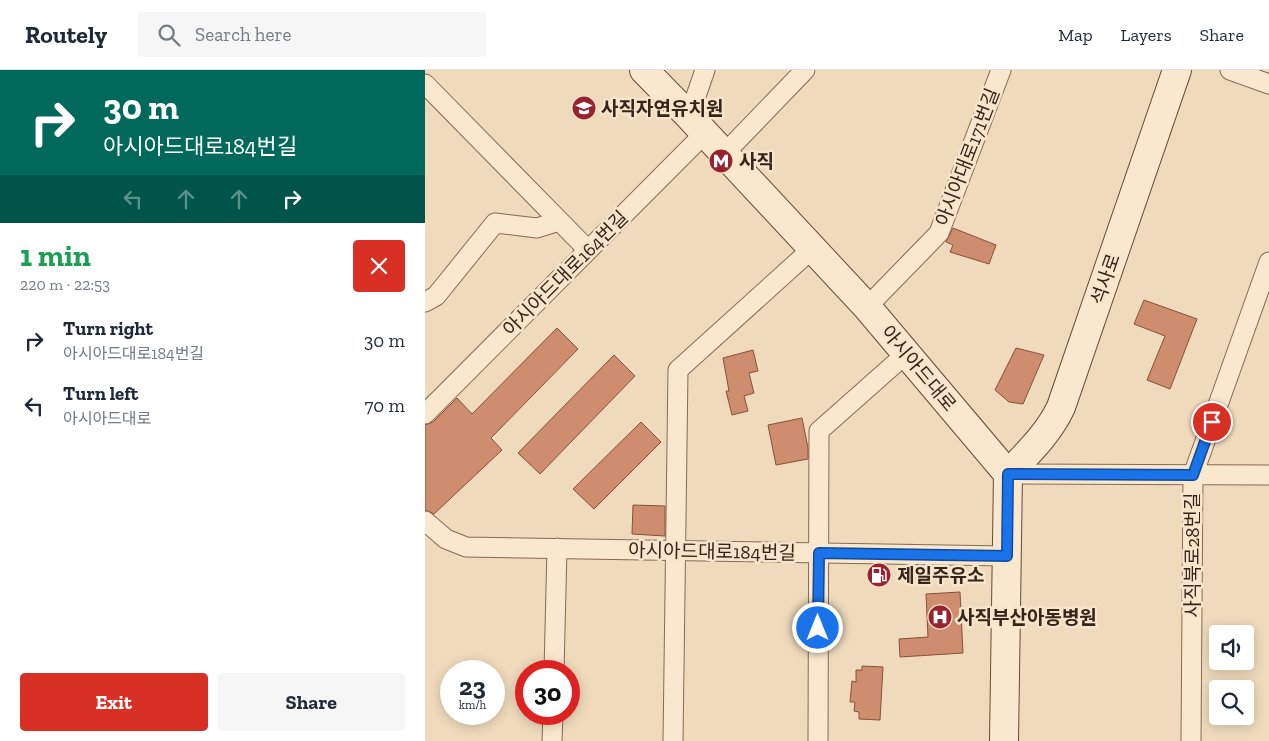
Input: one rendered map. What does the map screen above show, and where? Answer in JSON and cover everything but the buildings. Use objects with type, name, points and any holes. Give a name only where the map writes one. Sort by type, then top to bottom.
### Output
[{"type":"main road","name":"아시아드대로","points":[[644,70],[697,124],[867,307],[1008,474]]},
{"type":"main road","name":"석사로","points":[[1008,474],[1039,441],[1055,420],[1061,407],[1177,70]]},
{"type":"main road","points":[[1004,741],[1008,474]]},
{"type":"street","points":[[436,70],[425,82],[588,250]]},
{"type":"street","points":[[697,124],[705,70]]},
{"type":"street","points":[[724,154],[805,70]]},
{"type":"street","name":"아시아대로171번길","points":[[867,307],[939,233],[1001,70]]},
{"type":"street","points":[[1231,70],[1269,84]]},
{"type":"street","name":"아시아드대로164번길","points":[[425,414],[588,250],[697,124]]},
{"type":"street","points":[[425,302],[436,296],[495,223],[537,228],[559,221]]},
{"type":"street","points":[[673,741],[678,370],[813,248]]},
{"type":"street","name":"사직북로28번길","points":[[1191,741],[1193,475],[1269,262]]},
{"type":"street","points":[[818,741],[819,431],[907,354]]},
{"type":"street","points":[[1008,474],[1269,476]]},
{"type":"street","name":"아시아드대로184번길","points":[[425,521],[445,539],[466,547],[1007,556]]},
{"type":"street","points":[[554,660],[557,548]]},
{"type":"street","points":[[553,725],[553,741]]},
{"type":"place","name":"사직자연유치원","points":[[584,108]]},
{"type":"place","name":"사직","points":[[721,161]]},
{"type":"place","name":"제일주유소","points":[[879,575]]},
{"type":"place","name":"사직부산아동병원","points":[[940,617]]},
{"type":"route","points":[[818,628],[819,553],[1007,556],[1008,474],[1193,475],[1212,422]]}]
